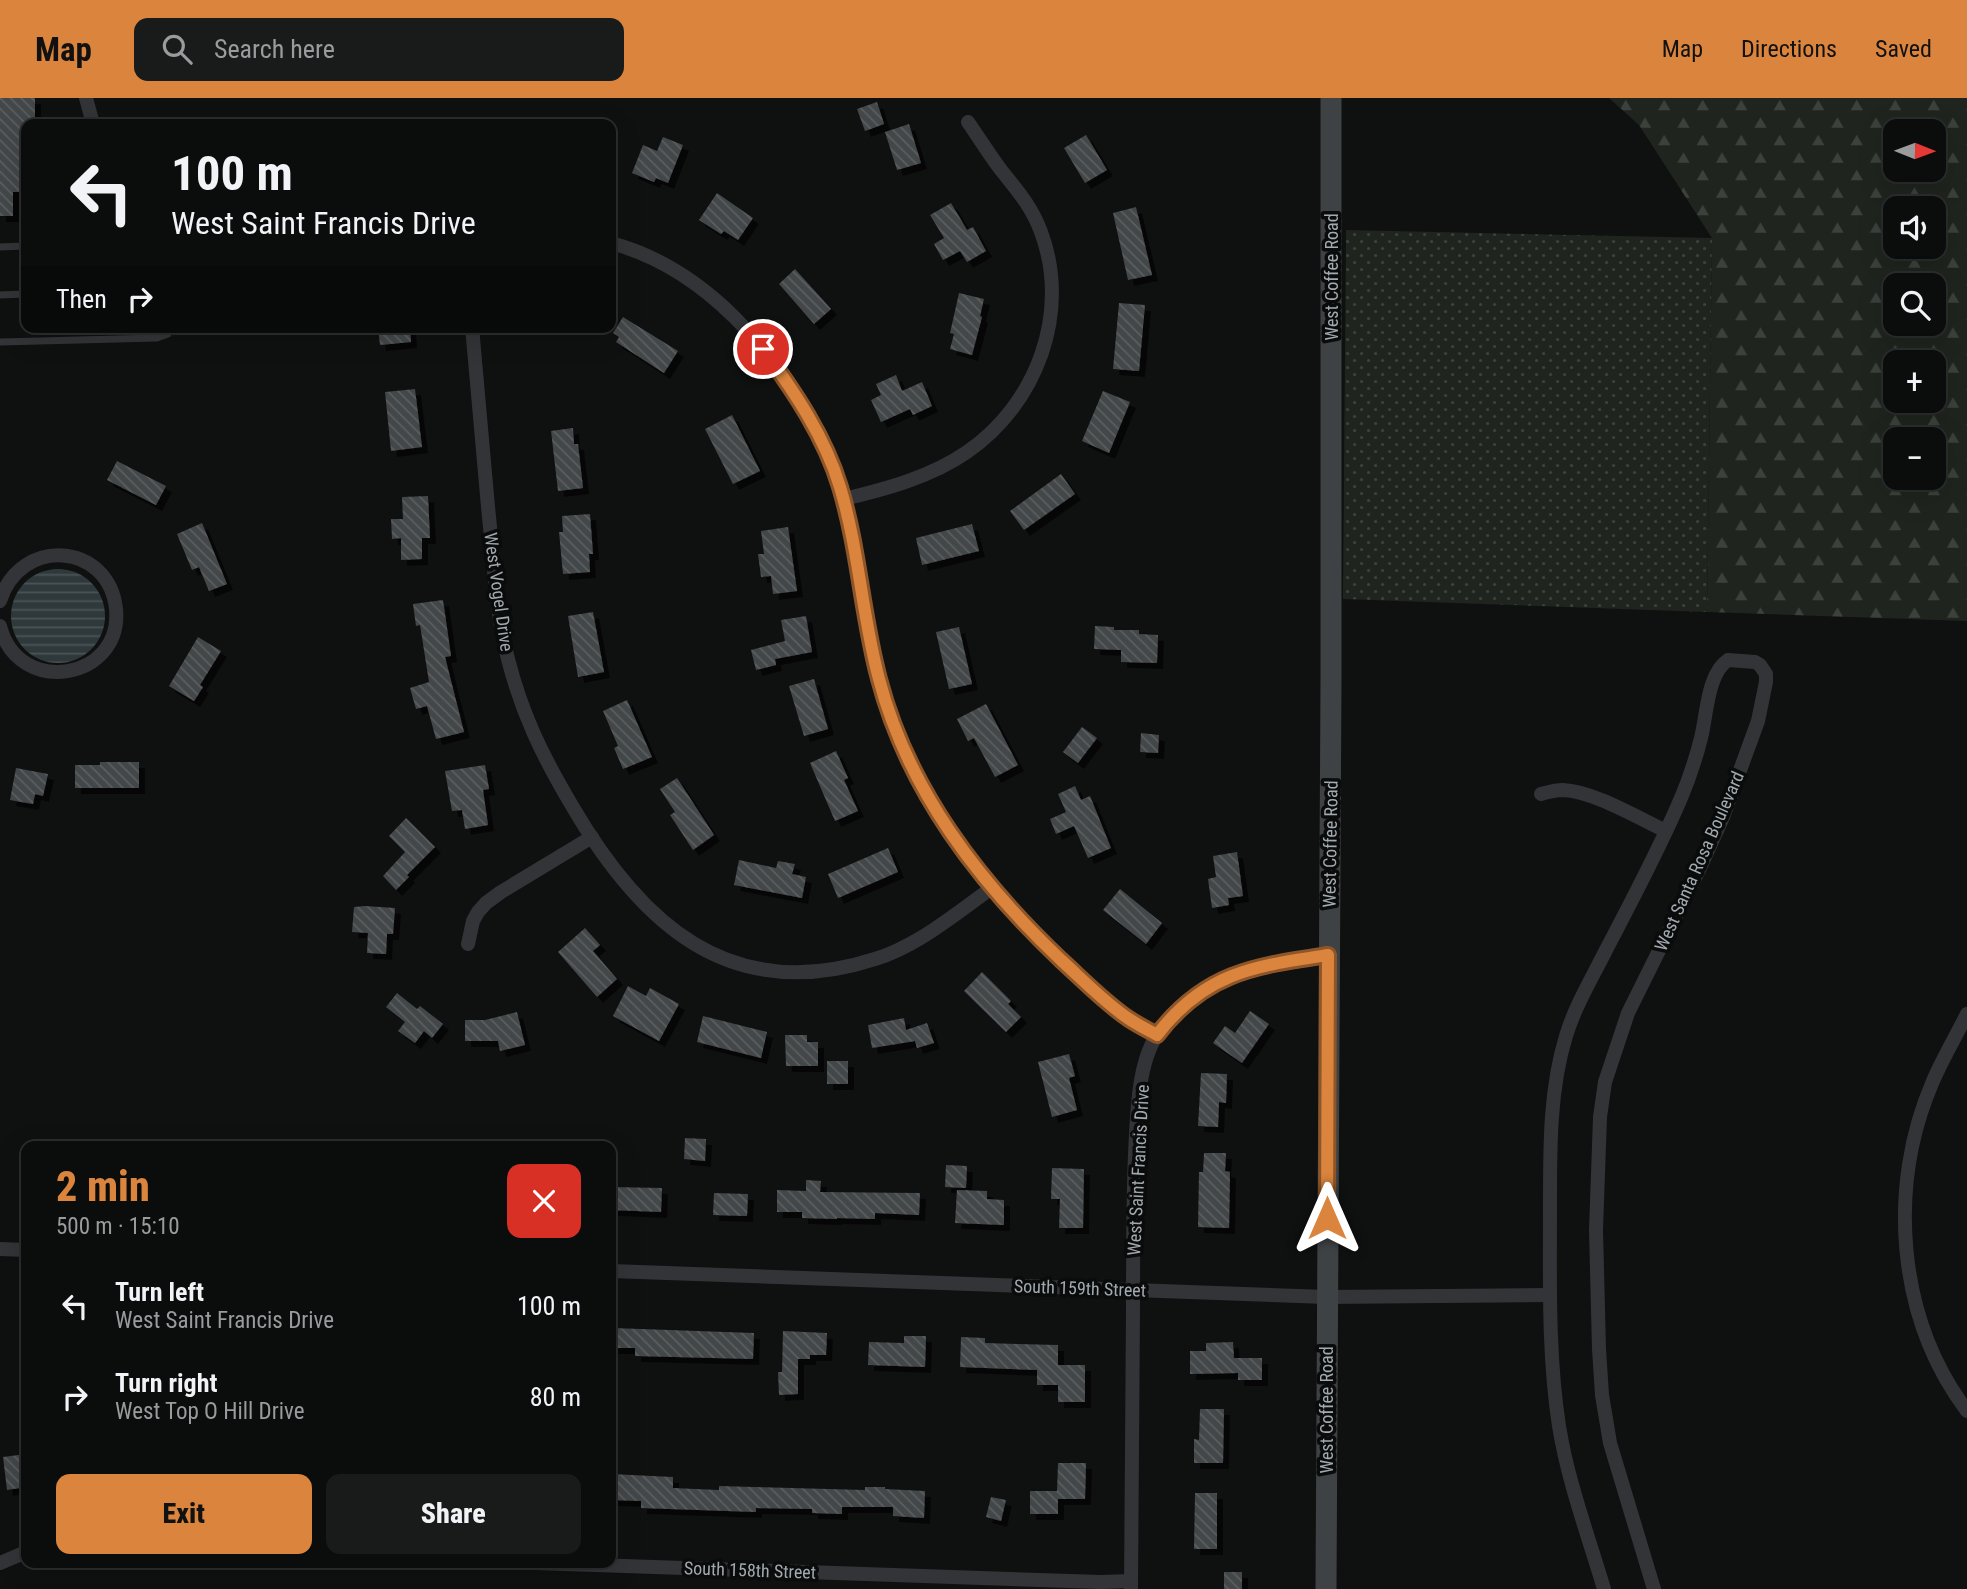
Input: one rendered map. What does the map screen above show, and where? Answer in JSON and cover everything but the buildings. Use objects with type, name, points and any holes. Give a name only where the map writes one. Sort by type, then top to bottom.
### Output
[{"type":"street","points":[[86,98],[92,119]]},
{"type":"street","name":"West Coffee Road","points":[[1326,1589],[1332,98]]},
{"type":"street","points":[[844,499],[916,478],[947,465],[968,452],[989,434],[1021,396],[1037,367],[1049,334],[1052,286],[1041,230],[1025,198],[968,122]]},
{"type":"street","points":[[616,245],[651,258],[703,290],[751,334],[785,379],[808,415],[828,456],[844,499],[870,644],[890,719],[904,753],[928,798],[992,888],[1031,930],[1128,1018],[1157,1035]]},
{"type":"street","name":"West Vogel Drive","points":[[473,333],[492,542],[507,656],[524,713],[544,758],[592,837],[637,897],[671,929],[709,952],[748,967],[769,971],[811,972],[855,965],[878,958],[929,932],[992,888]]},
{"type":"street","points":[[0,601],[11,577],[23,566],[51,555],[67,556],[82,560],[95,568],[113,594],[116,609],[116,623],[105,649],[84,667],[71,671],[50,672],[30,666],[9,648],[1,632]]},
{"type":"street","name":"West Santa Rosa Boulevard","points":[[1604,1589],[1569,1472],[1559,1426],[1552,1361],[1552,1113],[1558,1072],[1566,1035],[1587,987],[1681,797],[1695,758],[1717,672],[1728,660],[1755,662],[1766,674],[1758,721],[1718,828],[1628,1013],[1605,1082],[1600,1117],[1596,1230],[1598,1349],[1602,1395],[1610,1443],[1654,1589]]},
{"type":"street","points":[[1541,794],[1560,790],[1575,791],[1666,831]]},
{"type":"street","points":[[468,944],[473,921],[486,903],[592,837]]},
{"type":"street","name":"West Saint Francis Drive","points":[[1131,1585],[1133,1194],[1142,1074],[1157,1035],[1170,1017],[1188,1000],[1230,976],[1272,963],[1328,955]]},
{"type":"street","points":[[1967,1014],[1933,1082],[1922,1115],[1911,1157],[1905,1230],[1909,1277],[1922,1325],[1945,1378],[1967,1411]]},
{"type":"street","points":[[0,1249],[21,1250]]},
{"type":"street","name":"South 159th Street","points":[[616,1272],[1326,1297],[1550,1295]]},
{"type":"street","points":[[0,1563],[21,1554]]},
{"type":"street","name":"South 158th Street","points":[[616,1566],[1131,1585]]},
{"type":"lane","points":[[0,247],[21,246]]},
{"type":"lane","points":[[0,295],[21,294]]},
{"type":"lane","points":[[0,342],[157,338],[168,333]]},
{"type":"green space","points":[[1609,98],[1967,98],[1967,621],[1707,612],[1712,238],[1639,125]]},
{"type":"green space","points":[[1346,230],[1712,238],[1707,612],[1343,599]]},
{"type":"shaded area","points":[[58,569],[76,573],[91,583],[101,598],[105,616],[101,634],[91,649],[76,659],[58,663],[40,659],[25,649],[15,634],[11,616],[15,598],[25,583],[40,573]]},
{"type":"route","points":[[763,349],[808,415],[840,485],[878,679],[904,753],[944,824],[1005,904],[1082,979],[1128,1018],[1157,1035],[1170,1017],[1188,1000],[1230,976],[1272,963],[1328,955],[1327,1218]]}]
